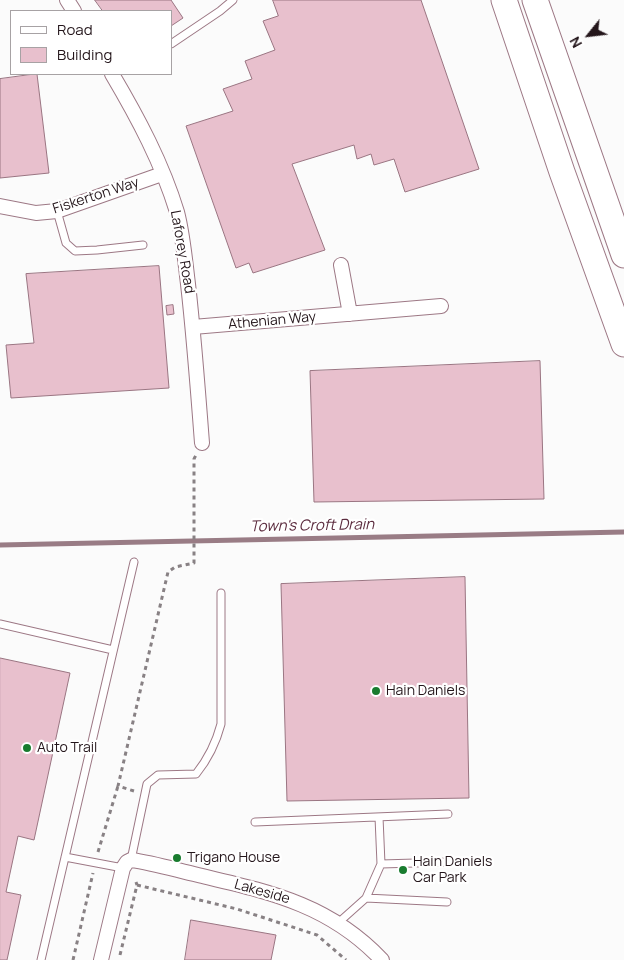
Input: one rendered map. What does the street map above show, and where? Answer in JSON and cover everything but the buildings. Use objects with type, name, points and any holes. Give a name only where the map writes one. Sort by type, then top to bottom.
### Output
[{"type":"highway","points":[[504,0],[624,344]]},
{"type":"highway","points":[[536,0],[624,255]]},
{"type":"street","name":"Laforey Road","points":[[113,75],[137,116],[177,213],[193,327],[202,443]]},
{"type":"street","name":"Fiskerton Way","points":[[0,206],[36,213],[57,211],[162,174]]},
{"type":"street","points":[[341,265],[350,314]]},
{"type":"street","name":"Athenian Way","points":[[193,327],[442,306]]},
{"type":"street","points":[[101,960],[127,864]]},
{"type":"street","name":"Lakeside","points":[[127,864],[262,890],[308,907],[338,923],[382,960]]},
{"type":"lane","points":[[172,43],[233,0]]},
{"type":"lane","points":[[57,211],[66,243],[76,251],[143,245]]},
{"type":"lane","points":[[41,960],[134,562]]},
{"type":"lane","points":[[65,857],[127,864],[147,784],[158,775],[196,774],[206,762],[217,739],[221,724],[221,594]]},
{"type":"lane","points":[[0,624],[114,650]]},
{"type":"lane","points":[[255,822],[448,814]]},
{"type":"lane","points":[[338,923],[366,898],[381,864],[379,817]]},
{"type":"lane","points":[[381,864],[450,862]]},
{"type":"lane","points":[[366,898],[447,902]]},
{"type":"path","points":[[138,792],[118,786],[168,572],[175,567],[194,564],[194,459],[202,443]]},
{"type":"path","name":"Lakeside","points":[[137,885],[237,909],[317,934],[346,960]]},
{"type":"waterway","name":"Town's Croft Drain","points":[[0,545],[624,532]]},
{"type":"place","name":"Hain Daniels","points":[[376,691]]},
{"type":"place","name":"Auto Trail","points":[[27,748]]},
{"type":"place","name":"Trigano House","points":[[177,858]]},
{"type":"place","name":"Hain Daniels Car Park","points":[[403,870]]}]
